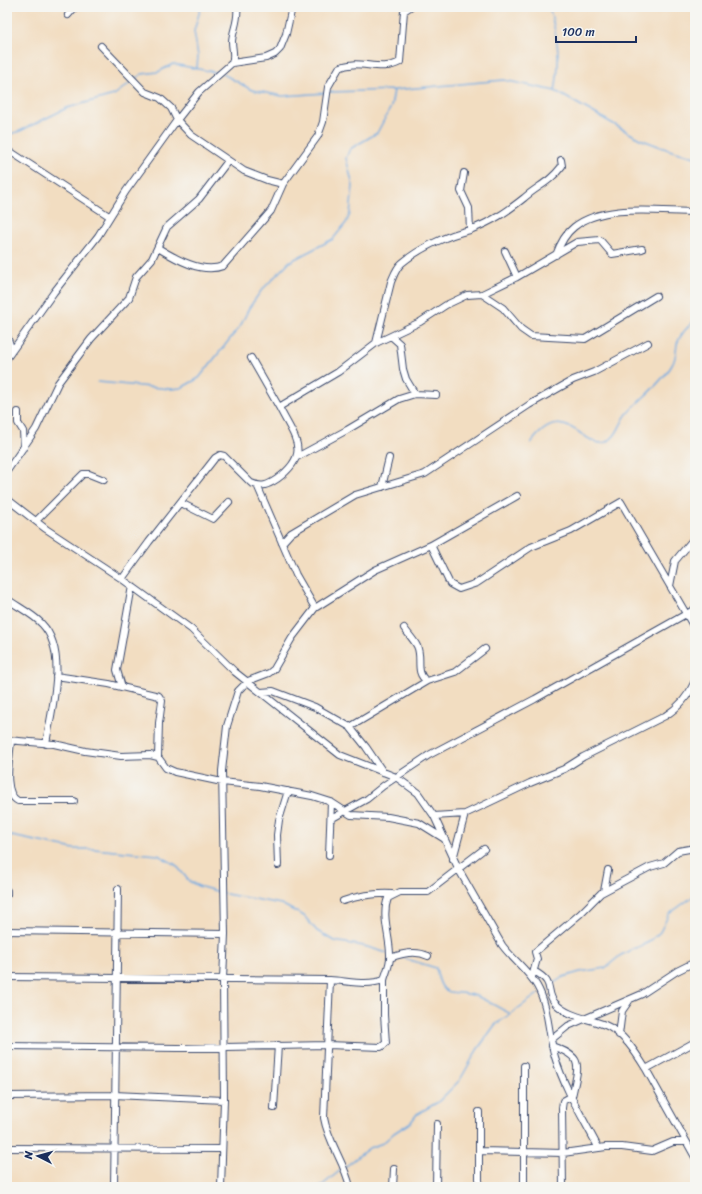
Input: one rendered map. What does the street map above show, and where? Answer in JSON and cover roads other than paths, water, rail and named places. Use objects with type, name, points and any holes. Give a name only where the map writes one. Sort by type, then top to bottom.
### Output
[{"type":"street","points":[[68,15],[74,7]]},
{"type":"street","points":[[232,63],[232,42],[237,25],[237,7]]},
{"type":"street","points":[[7,358],[54,292],[98,236],[109,216],[177,120],[199,92],[232,63],[250,59],[258,59],[275,54],[280,49],[286,34],[292,7]]},
{"type":"street","points":[[158,248],[174,258],[203,268],[215,269],[223,266],[270,211],[283,184],[313,144],[322,128],[328,87],[339,68],[349,64],[385,67],[400,62],[404,9],[410,7]]},
{"type":"street","points":[[100,46],[146,92],[160,98],[171,108],[177,120],[191,135],[228,161],[258,176],[283,184]]},
{"type":"street","points":[[11,152],[109,216]]},
{"type":"street","points":[[376,343],[391,282],[394,273],[401,264],[418,252],[503,214],[551,180],[562,166],[561,160]]},
{"type":"street","points":[[7,471],[36,428],[58,383],[91,339],[126,304],[130,298],[136,277],[152,259],[167,227],[199,199],[228,161]]},
{"type":"street","points":[[464,173],[462,191],[469,208],[470,230]]},
{"type":"street","points":[[556,255],[560,245],[569,232],[588,219],[623,210],[695,212]]},
{"type":"street","points":[[279,407],[338,372],[376,343],[420,322],[454,301],[467,295],[482,294],[518,277],[577,242],[586,240],[600,240],[612,254],[642,249]]},
{"type":"street","points":[[505,251],[518,277]]},
{"type":"street","points":[[482,294],[503,308],[521,328],[531,336],[585,339],[623,314],[656,296]]},
{"type":"street","points":[[7,336],[12,351]]},
{"type":"street","points":[[391,336],[400,344],[403,369],[406,379],[415,394]]},
{"type":"street","points":[[282,543],[291,533],[355,495],[425,474],[529,405],[573,380],[594,372],[648,343]]},
{"type":"street","points":[[122,579],[214,458],[220,455],[224,456],[251,483],[257,485],[270,484],[290,470],[297,457],[297,443],[279,407],[251,358]]},
{"type":"street","points":[[297,457],[347,430],[399,399],[415,394],[436,395]]},
{"type":"street","points":[[18,412],[18,423],[23,431],[24,447]]},
{"type":"street","points":[[382,487],[389,458]]},
{"type":"street","points":[[36,521],[83,474],[89,474],[104,480]]},
{"type":"street","points":[[257,485],[304,592],[315,608]]},
{"type":"street","points":[[221,1187],[224,1100],[223,979],[225,934],[222,782],[225,740],[232,704],[238,691],[248,682],[269,674],[274,669],[292,638],[315,608],[375,570],[431,545],[517,496]]},
{"type":"street","points":[[7,499],[36,521],[122,579],[191,629],[235,672],[340,755],[396,777],[418,793],[434,816],[458,870],[502,945],[533,974],[547,980],[554,1002],[576,1017],[606,1025],[619,1035],[633,1050],[646,1070],[695,1157]]},
{"type":"street","points":[[181,503],[213,519],[229,502]]},
{"type":"street","points":[[431,545],[450,584],[456,588],[462,588],[477,583],[531,547],[571,531],[621,502],[695,629]]},
{"type":"street","points":[[670,586],[675,561],[695,537]]},
{"type":"street","points":[[122,687],[117,670],[132,586]]},
{"type":"street","points":[[7,599],[41,623],[48,630],[56,660],[56,676],[46,744]]},
{"type":"street","points":[[330,819],[367,799],[429,755],[531,702],[695,609]]},
{"type":"street","points":[[404,628],[417,646],[420,673],[422,678],[427,681]]},
{"type":"street","points":[[350,727],[427,681],[455,672],[485,649]]},
{"type":"street","points":[[56,676],[122,687],[159,696],[161,698],[158,757]]},
{"type":"street","points":[[434,816],[465,814],[530,782],[558,772],[583,757],[665,716],[681,702],[695,681]]},
{"type":"street","points":[[261,692],[273,691],[315,706],[350,727],[383,772]]},
{"type":"street","points":[[74,801],[18,801],[12,798],[9,794],[8,784],[9,740],[46,744],[121,756],[150,755],[158,757],[170,771],[222,782],[260,786],[312,796],[331,802],[344,811],[359,817],[388,817],[419,823],[443,838]]},
{"type":"street","points":[[278,865],[278,820],[288,791]]},
{"type":"street","points":[[329,855],[331,802]]},
{"type":"street","points":[[453,859],[465,814]]},
{"type":"street","points":[[598,1147],[572,1096],[555,1057],[543,997],[533,974],[537,959],[535,952],[580,914],[604,891],[650,867],[664,863],[678,851],[695,848]]},
{"type":"street","points":[[343,901],[373,893],[392,894],[400,892],[428,892],[484,849]]},
{"type":"street","points":[[604,891],[608,870]]},
{"type":"street","points":[[114,1187],[114,1047],[118,889]]},
{"type":"street","points":[[7,1046],[384,1046],[386,1042],[384,980],[390,958],[386,930],[386,903],[392,894]]},
{"type":"street","points":[[7,931],[225,934]]},
{"type":"street","points":[[390,958],[401,954],[420,952],[428,956]]},
{"type":"street","points":[[552,1043],[568,1026],[603,1009],[629,1000],[695,962]]},
{"type":"street","points":[[7,977],[330,980],[368,983],[384,980]]},
{"type":"street","points":[[330,980],[324,1118],[327,1131],[344,1166],[350,1187]]},
{"type":"street","points":[[619,1035],[622,1011],[629,1000]]},
{"type":"street","points":[[646,1070],[695,1042]]},
{"type":"street","points":[[552,1043],[566,1051],[577,1061],[572,1096],[563,1102],[563,1187]]},
{"type":"street","points":[[274,1108],[278,1045]]},
{"type":"street","points":[[524,1066],[524,1187]]},
{"type":"street","points":[[7,1096],[114,1095],[224,1100]]},
{"type":"street","points":[[479,1112],[479,1187]]},
{"type":"street","points":[[436,1187],[437,1124]]},
{"type":"street","points":[[480,1151],[563,1153],[586,1151],[598,1147],[622,1147],[652,1151],[673,1142],[686,1142]]},
{"type":"street","points":[[7,1148],[222,1149]]},
{"type":"street","points":[[393,1187],[394,1169]]},
{"type":"waterway","points":[[197,68],[198,56],[194,31],[201,7]]},
{"type":"waterway","points":[[549,7],[555,29],[558,49],[558,69],[555,91]]},
{"type":"waterway","points":[[136,78],[142,74],[158,72],[173,64],[219,73]]},
{"type":"waterway","points":[[223,74],[252,90],[282,96],[326,93]]},
{"type":"waterway","points":[[330,92],[394,90],[504,80],[555,91],[640,139],[669,150],[695,157]]},
{"type":"waterway","points":[[7,135],[20,131],[67,108],[114,95],[133,81]]},
{"type":"waterway","points":[[98,382],[171,389],[181,388],[199,378],[241,325],[249,308],[261,291],[289,262],[333,239],[346,223],[350,214],[353,186],[346,158],[350,149],[377,133],[391,107],[394,90]]},
{"type":"waterway","points":[[695,276],[695,292]]},
{"type":"waterway","points":[[531,443],[544,429],[555,424],[576,430],[585,437],[594,441],[603,443],[612,438],[627,414],[657,385],[672,365],[680,337],[695,320]]},
{"type":"waterway","points":[[7,835],[74,849],[94,849],[158,855],[176,865],[189,881],[198,886],[223,893]]},
{"type":"waterway","points":[[226,894],[281,904],[304,916],[317,931],[334,941],[364,946],[387,953]]},
{"type":"waterway","points":[[551,985],[563,977],[580,972],[605,968],[621,955],[649,942],[660,932],[669,914],[695,895]]},
{"type":"waterway","points":[[400,957],[436,968],[438,979],[441,986],[445,990],[449,992],[476,996],[509,1013]]},
{"type":"waterway","points":[[345,1167],[369,1148],[383,1143],[394,1133],[411,1122],[417,1114],[438,1102],[460,1080],[477,1050],[495,1025],[538,994]]},
{"type":"waterway","points":[[320,1187],[342,1169]]}]
